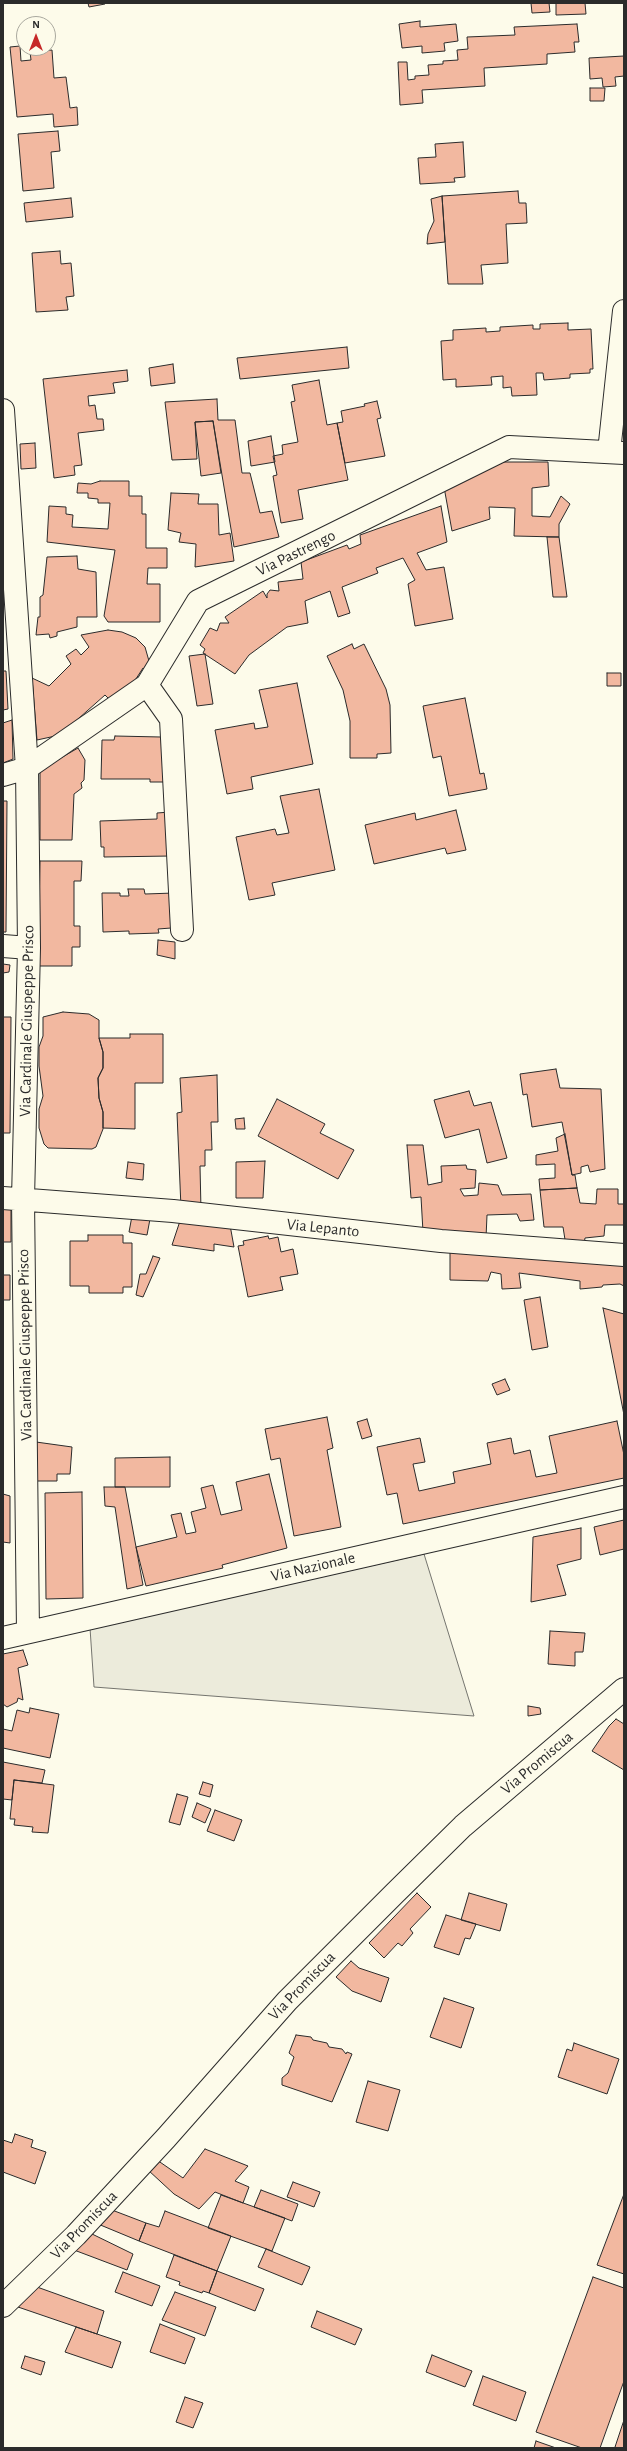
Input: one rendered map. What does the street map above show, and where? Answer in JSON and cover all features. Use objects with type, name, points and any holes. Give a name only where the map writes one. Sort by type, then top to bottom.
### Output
[{"type":"street","points":[[617,453],[624,311]]},
{"type":"street","name":"Via Cardinale Giuspeppe Prisco","points":[[3,410],[27,768],[29,948],[13,1198],[28,1632]]},
{"type":"street","name":"Via Pastrengo","points":[[3,775],[27,768],[147,685],[198,601],[509,447],[617,453]]},
{"type":"street","points":[[147,685],[170,719],[182,930]]},
{"type":"street","points":[[3,946],[29,948]]},
{"type":"street","name":"Via Lepanto","points":[[13,1198],[173,1211],[441,1241],[624,1255]]},
{"type":"street","name":"Via Nazionale","points":[[3,1638],[624,1497]]},
{"type":"street","name":"Via Promiscua","points":[[3,2306],[76,2235],[161,2144],[287,2001],[384,1904],[463,1826],[624,1689]]},
{"type":"shaded area","points":[[424,1554],[474,1716],[94,1687],[90,1628]]},
{"type":"building","points":[[88,3],[105,3],[105,4],[89,7]]},
{"type":"building","points":[[531,3],[549,3],[550,12],[532,13]]},
{"type":"building","points":[[556,3],[585,3],[586,14],[556,15]]},
{"type":"building","points":[[420,21],[420,27],[456,24],[458,41],[444,43],[445,51],[422,53],[422,46],[402,48],[399,24]]},
{"type":"building","points":[[577,24],[579,42],[574,42],[575,52],[547,54],[547,64],[484,68],[485,86],[422,90],[423,103],[400,105],[398,62],[407,62],[408,80],[415,79],[415,76],[429,75],[428,65],[443,64],[443,61],[458,60],[457,50],[468,49],[467,37],[515,35],[514,27]]},
{"type":"building","points":[[16,46],[16,56],[21,56],[21,61],[31,60],[30,56],[52,56],[54,78],[66,77],[70,108],[77,107],[78,125],[54,127],[53,114],[17,117],[10,47]]},
{"type":"building","points":[[624,56],[624,76],[615,77],[616,86],[603,87],[602,78],[590,79],[589,58]]},
{"type":"building","points":[[590,88],[605,88],[604,101],[590,101]]},
{"type":"building","points":[[58,131],[60,151],[51,152],[54,188],[23,191],[18,134]]},
{"type":"building","points":[[463,142],[465,177],[454,178],[455,182],[420,184],[418,158],[436,157],[435,144]]},
{"type":"building","points":[[518,191],[519,203],[526,203],[527,223],[506,224],[508,263],[481,265],[483,284],[448,284],[442,196]]},
{"type":"building","points":[[442,196],[445,242],[427,244],[428,234],[434,221],[431,199]]},
{"type":"building","points":[[71,198],[73,217],[26,222],[24,203]]},
{"type":"building","points":[[60,251],[61,264],[71,263],[74,296],[66,297],[68,310],[36,312],[32,253]]},
{"type":"building","points":[[568,323],[568,330],[591,329],[593,369],[590,369],[590,373],[570,374],[570,378],[544,380],[543,373],[536,373],[537,395],[512,396],[511,387],[503,388],[503,376],[491,377],[492,385],[456,387],[456,379],[443,380],[441,341],[453,340],[453,330],[486,328],[486,332],[500,331],[500,327],[533,325],[533,329],[540,329],[540,324]]},
{"type":"building","points":[[347,347],[349,368],[240,379],[237,358]]},
{"type":"building","points":[[173,364],[175,383],[151,386],[149,368]]},
{"type":"building","points":[[127,370],[128,381],[113,383],[115,393],[88,396],[89,406],[95,405],[97,419],[103,419],[104,430],[78,433],[82,465],[74,466],[75,475],[54,478],[43,379]]},
{"type":"building","points":[[319,380],[327,425],[337,423],[348,480],[298,490],[303,519],[281,523],[273,476],[277,475],[273,456],[283,454],[282,445],[298,442],[291,402],[295,401],[292,385]]},
{"type":"building","points":[[217,399],[218,420],[235,420],[242,473],[250,473],[260,513],[272,511],[279,537],[234,547],[213,421],[195,422],[197,459],[172,460],[165,402]]},
{"type":"building","points":[[377,401],[381,418],[377,419],[385,456],[345,463],[337,423],[343,422],[341,411],[365,406],[364,404]]},
{"type":"building","points":[[213,421],[221,473],[201,476],[195,422]]},
{"type":"building","points":[[271,436],[275,462],[251,466],[248,441]]},
{"type":"building","points":[[35,443],[36,468],[21,469],[20,444]]},
{"type":"building","points":[[497,462],[548,462],[549,486],[532,488],[532,516],[550,517],[561,496],[570,504],[559,524],[559,537],[514,536],[515,508],[489,507],[490,519],[452,531],[444,487]]},
{"type":"building","points":[[100,481],[129,481],[129,496],[142,496],[142,514],[146,514],[146,548],[167,548],[167,568],[148,568],[147,584],[160,584],[160,622],[108,622],[104,616],[115,550],[47,542],[49,506],[66,507],[66,514],[73,515],[72,527],[108,529],[110,503],[98,503],[98,499],[88,498],[88,493],[77,493],[78,483],[91,484]]},
{"type":"building","points":[[171,493],[199,494],[198,504],[218,504],[219,535],[230,533],[234,561],[195,567],[196,544],[179,542],[181,533],[168,530]]},
{"type":"building","points":[[441,506],[447,542],[417,553],[426,570],[444,567],[453,619],[415,626],[408,584],[415,580],[403,558],[376,568],[378,573],[342,587],[350,613],[338,617],[330,591],[305,601],[308,623],[287,627],[249,655],[235,674],[203,653],[205,649],[200,645],[210,628],[217,631],[220,623],[229,623],[225,617],[263,591],[267,598],[267,594],[270,590],[279,591],[278,582],[303,579],[301,562],[347,545],[349,549],[361,544],[360,535]]},
{"type":"building","points":[[547,537],[559,537],[567,597],[553,597]]},
{"type":"building","points":[[77,556],[78,569],[96,572],[97,617],[77,617],[77,627],[57,632],[57,636],[50,638],[49,634],[36,635],[38,617],[40,617],[40,597],[43,595],[47,557]]},
{"type":"building","points":[[108,630],[122,632],[136,638],[145,647],[149,661],[146,671],[143,668],[132,685],[112,702],[105,695],[60,735],[37,740],[32,678],[49,686],[71,664],[66,656],[76,649],[81,655],[89,647],[81,635]]},
{"type":"building","points":[[352,644],[354,649],[364,644],[386,689],[390,705],[391,753],[377,754],[377,758],[350,758],[350,721],[343,690],[327,656]]},
{"type":"building","points":[[205,654],[213,704],[197,706],[189,656]]},
{"type":"building","points":[[3,671],[6,671],[8,709],[3,710]]},
{"type":"building","points":[[607,673],[621,673],[621,686],[607,686]]},
{"type":"building","points":[[297,683],[313,764],[251,777],[253,789],[227,794],[215,730],[254,723],[255,729],[268,727],[259,690]]},
{"type":"building","points":[[465,698],[480,774],[484,773],[487,789],[449,796],[441,756],[433,758],[423,706]]},
{"type":"building","points":[[12,720],[13,759],[3,763],[3,723]]},
{"type":"building","points":[[115,736],[161,737],[168,782],[150,782],[150,779],[101,779],[102,740],[114,740]]},
{"type":"building","points":[[78,748],[85,760],[84,780],[81,783],[82,788],[74,794],[72,840],[40,840],[40,770]]},
{"type":"building","points":[[319,789],[335,870],[272,883],[275,895],[249,900],[236,837],[275,829],[277,835],[289,833],[280,796]]},
{"type":"building","points":[[3,801],[7,801],[6,932],[3,932]]},
{"type":"building","points":[[456,810],[466,850],[447,854],[445,848],[374,864],[365,825],[415,813],[416,820]]},
{"type":"building","points":[[170,812],[171,856],[104,857],[104,847],[101,847],[100,821],[157,819],[157,813]]},
{"type":"building","points":[[40,861],[82,861],[81,881],[74,881],[74,926],[80,926],[80,947],[72,947],[72,966],[38,966]]},
{"type":"building","points":[[128,889],[144,889],[145,894],[174,893],[171,928],[158,929],[159,933],[129,934],[129,931],[103,932],[102,893],[120,893],[120,896],[129,896]]},
{"type":"building","points":[[158,940],[175,942],[175,959],[157,955]]},
{"type":"building","points":[[3,964],[10,965],[9,972],[3,973]]},
{"type":"building","points":[[63,1012],[89,1014],[99,1020],[99,1038],[103,1052],[103,1068],[98,1078],[99,1098],[103,1112],[103,1129],[96,1147],[92,1149],[48,1148],[44,1144],[39,1128],[39,1109],[43,1096],[39,1066],[39,1047],[43,1036],[43,1017]]},
{"type":"building","points":[[3,1017],[11,1017],[10,1133],[3,1133]]},
{"type":"building","points":[[130,1034],[163,1034],[163,1083],[135,1083],[135,1129],[103,1128],[103,1112],[99,1098],[98,1078],[103,1068],[103,1052],[99,1038],[130,1038]]},
{"type":"building","points":[[556,1069],[560,1088],[601,1089],[605,1169],[590,1172],[588,1165],[581,1167],[581,1173],[572,1175],[562,1122],[532,1127],[527,1094],[523,1095],[520,1074]]},
{"type":"building","points":[[217,1075],[218,1122],[211,1122],[212,1150],[205,1150],[205,1166],[200,1166],[201,1210],[181,1208],[177,1113],[182,1112],[180,1078]]},
{"type":"building","points":[[469,1091],[474,1106],[491,1102],[507,1158],[487,1163],[479,1129],[445,1138],[434,1100]]},
{"type":"building","points":[[277,1099],[325,1124],[320,1133],[354,1150],[338,1179],[258,1136]]},
{"type":"building","points":[[244,1118],[245,1129],[236,1129],[235,1119]]},
{"type":"building","points":[[565,1134],[572,1175],[575,1175],[577,1188],[540,1190],[539,1179],[555,1178],[555,1164],[536,1165],[536,1155],[558,1151],[556,1138]]},
{"type":"building","points":[[407,1145],[423,1145],[428,1185],[442,1182],[441,1166],[466,1165],[467,1169],[476,1170],[475,1188],[460,1189],[464,1196],[478,1195],[479,1183],[498,1185],[502,1195],[531,1194],[534,1220],[520,1221],[517,1214],[487,1215],[486,1238],[423,1232],[421,1197],[411,1198]]},
{"type":"building","points":[[265,1161],[263,1198],[236,1198],[236,1162]]},
{"type":"building","points":[[128,1162],[144,1164],[143,1180],[126,1178]]},
{"type":"building","points":[[577,1188],[580,1203],[596,1204],[597,1189],[618,1189],[618,1204],[624,1204],[624,1225],[605,1225],[604,1236],[585,1238],[584,1244],[566,1246],[563,1227],[544,1227],[540,1190]]},
{"type":"building","points":[[3,1206],[11,1207],[11,1242],[3,1242]]},
{"type":"building","points":[[132,1216],[150,1219],[147,1235],[129,1232]]},
{"type":"building","points":[[180,1221],[230,1225],[234,1247],[214,1244],[214,1251],[172,1245]]},
{"type":"building","points":[[88,1235],[123,1235],[123,1243],[132,1243],[132,1287],[123,1287],[123,1293],[89,1293],[89,1286],[70,1286],[70,1241],[88,1241]]},
{"type":"building","points":[[268,1236],[269,1239],[278,1237],[281,1252],[293,1249],[298,1274],[280,1277],[283,1290],[248,1297],[238,1246],[244,1245],[243,1241]]},
{"type":"building","points":[[450,1247],[624,1262],[624,1286],[620,1284],[603,1285],[602,1287],[580,1289],[580,1281],[519,1273],[521,1288],[502,1289],[501,1274],[491,1272],[488,1281],[450,1280]]},
{"type":"building","points":[[153,1256],[160,1258],[143,1297],[136,1295],[140,1274],[146,1274]]},
{"type":"building","points":[[3,1275],[10,1275],[10,1300],[3,1300]]},
{"type":"building","points":[[540,1297],[548,1347],[532,1350],[524,1300]]},
{"type":"building","points":[[603,1308],[624,1314],[624,1415]]},
{"type":"building","points":[[505,1379],[510,1390],[497,1395],[492,1384]]},
{"type":"building","points":[[327,1417],[333,1448],[327,1450],[341,1527],[294,1536],[280,1458],[271,1460],[265,1429]]},
{"type":"building","points":[[367,1419],[372,1436],[362,1439],[357,1422]]},
{"type":"building","points":[[617,1421],[624,1455],[624,1478],[403,1524],[397,1493],[387,1495],[377,1447],[420,1438],[425,1462],[413,1464],[419,1491],[455,1483],[453,1472],[491,1464],[487,1443],[511,1438],[514,1454],[530,1450],[536,1477],[557,1473],[549,1436]]},
{"type":"building","points":[[36,1442],[72,1447],[70,1474],[57,1474],[57,1481],[37,1481]]},
{"type":"building","points":[[170,1457],[170,1487],[115,1487],[115,1458]]},
{"type":"building","points":[[269,1474],[287,1548],[222,1565],[223,1568],[146,1586],[136,1547],[177,1537],[171,1515],[181,1513],[186,1534],[196,1532],[191,1512],[206,1508],[201,1488],[213,1485],[221,1515],[242,1510],[236,1482]]},
{"type":"building","points":[[104,1487],[125,1487],[143,1585],[127,1589],[115,1507],[105,1506]]},
{"type":"building","points":[[82,1492],[83,1598],[46,1599],[45,1493]]},
{"type":"building","points":[[3,1494],[10,1496],[10,1543],[3,1542]]},
{"type":"building","points":[[624,1520],[624,1549],[600,1555],[594,1527]]},
{"type":"building","points":[[581,1528],[581,1559],[557,1565],[566,1595],[531,1602],[533,1537]]},
{"type":"building","points":[[550,1631],[585,1633],[583,1652],[575,1652],[575,1666],[548,1664]]},
{"type":"building","points":[[23,1650],[28,1665],[18,1668],[23,1700],[18,1698],[17,1702],[7,1707],[3,1704],[3,1654]]},
{"type":"building","points":[[528,1706],[540,1708],[541,1714],[528,1716]]},
{"type":"building","points":[[30,1708],[59,1714],[50,1758],[3,1748],[3,1729],[12,1731],[17,1710],[29,1713]]},
{"type":"building","points":[[616,1719],[624,1724],[624,1770],[592,1751],[609,1726]]},
{"type":"building","points":[[3,1762],[45,1770],[42,1783],[14,1780],[12,1800],[3,1799]]},
{"type":"building","points":[[14,1780],[54,1785],[48,1833],[32,1832],[33,1827],[14,1825],[15,1819],[10,1819]]},
{"type":"building","points":[[203,1782],[213,1785],[210,1797],[199,1794]]},
{"type":"building","points":[[177,1794],[188,1797],[180,1825],[169,1822]]},
{"type":"building","points":[[197,1803],[211,1809],[205,1823],[192,1817]]},
{"type":"building","points":[[215,1810],[242,1820],[234,1841],[207,1831]]},
{"type":"building","points":[[417,1893],[431,1907],[410,1929],[413,1933],[402,1946],[398,1943],[384,1958],[369,1943]]},
{"type":"building","points":[[469,1893],[507,1904],[500,1931],[461,1920]]},
{"type":"building","points":[[446,1915],[476,1924],[470,1939],[465,1938],[459,1955],[434,1947]]},
{"type":"building","points":[[351,1961],[359,1968],[389,1978],[381,2002],[352,1991],[336,1977]]},
{"type":"building","points":[[444,1998],[474,2008],[461,2048],[430,2037]]},
{"type":"building","points":[[296,2035],[311,2037],[313,2040],[327,2043],[329,2047],[342,2049],[346,2054],[347,2052],[352,2054],[332,2102],[282,2085],[282,2078],[288,2073],[294,2057],[289,2053]]},
{"type":"building","points":[[574,2043],[619,2059],[607,2094],[558,2077],[567,2049],[572,2051]]},
{"type":"building","points":[[368,2081],[400,2090],[388,2131],[356,2122]]},
{"type":"building","points":[[15,2134],[33,2140],[31,2147],[46,2152],[35,2184],[3,2172],[3,2140],[12,2143]]},
{"type":"building","points":[[205,2149],[248,2166],[235,2181],[249,2187],[243,2203],[215,2192],[199,2209],[174,2194],[148,2170],[157,2160],[183,2178]]},
{"type":"building","points":[[293,2182],[320,2192],[314,2207],[287,2197]]},
{"type":"building","points":[[261,2190],[298,2204],[292,2221],[254,2207]]},
{"type":"building","points":[[624,2194],[624,2274],[597,2265]]},
{"type":"building","points":[[221,2195],[285,2218],[272,2251],[208,2228]]},
{"type":"building","points":[[112,2210],[146,2223],[139,2241],[98,2224]]},
{"type":"building","points":[[165,2211],[231,2236],[217,2271],[139,2241],[146,2223],[159,2227]]},
{"type":"building","points":[[90,2233],[133,2254],[127,2270],[74,2250]]},
{"type":"building","points":[[266,2249],[310,2267],[302,2285],[258,2267]]},
{"type":"building","points":[[174,2255],[217,2271],[209,2293],[203,2291],[202,2293],[179,2285],[180,2282],[166,2277]]},
{"type":"building","points":[[217,2271],[264,2289],[255,2311],[209,2293]]},
{"type":"building","points":[[123,2272],[160,2286],[152,2306],[115,2292]]},
{"type":"building","points":[[593,2277],[624,2288],[624,2381],[600,2448],[582,2448],[536,2432]]},
{"type":"building","points":[[37,2287],[104,2311],[97,2334],[18,2307]]},
{"type":"building","points":[[175,2292],[216,2307],[205,2336],[162,2320]]},
{"type":"building","points":[[317,2311],[362,2329],[355,2345],[311,2327]]},
{"type":"building","points":[[160,2324],[195,2338],[185,2364],[150,2352]]},
{"type":"building","points":[[76,2327],[121,2342],[112,2368],[65,2352]]},
{"type":"building","points":[[432,2355],[472,2371],[465,2387],[426,2372]]},
{"type":"building","points":[[25,2356],[45,2362],[41,2375],[21,2368]]},
{"type":"building","points":[[483,2376],[526,2392],[516,2421],[473,2405]]},
{"type":"building","points":[[185,2397],[203,2403],[193,2428],[176,2422]]},
{"type":"building","points":[[624,2420],[624,2448],[618,2448],[615,2447]]},
{"type":"building","points":[[536,2441],[556,2448],[534,2448]]}]
